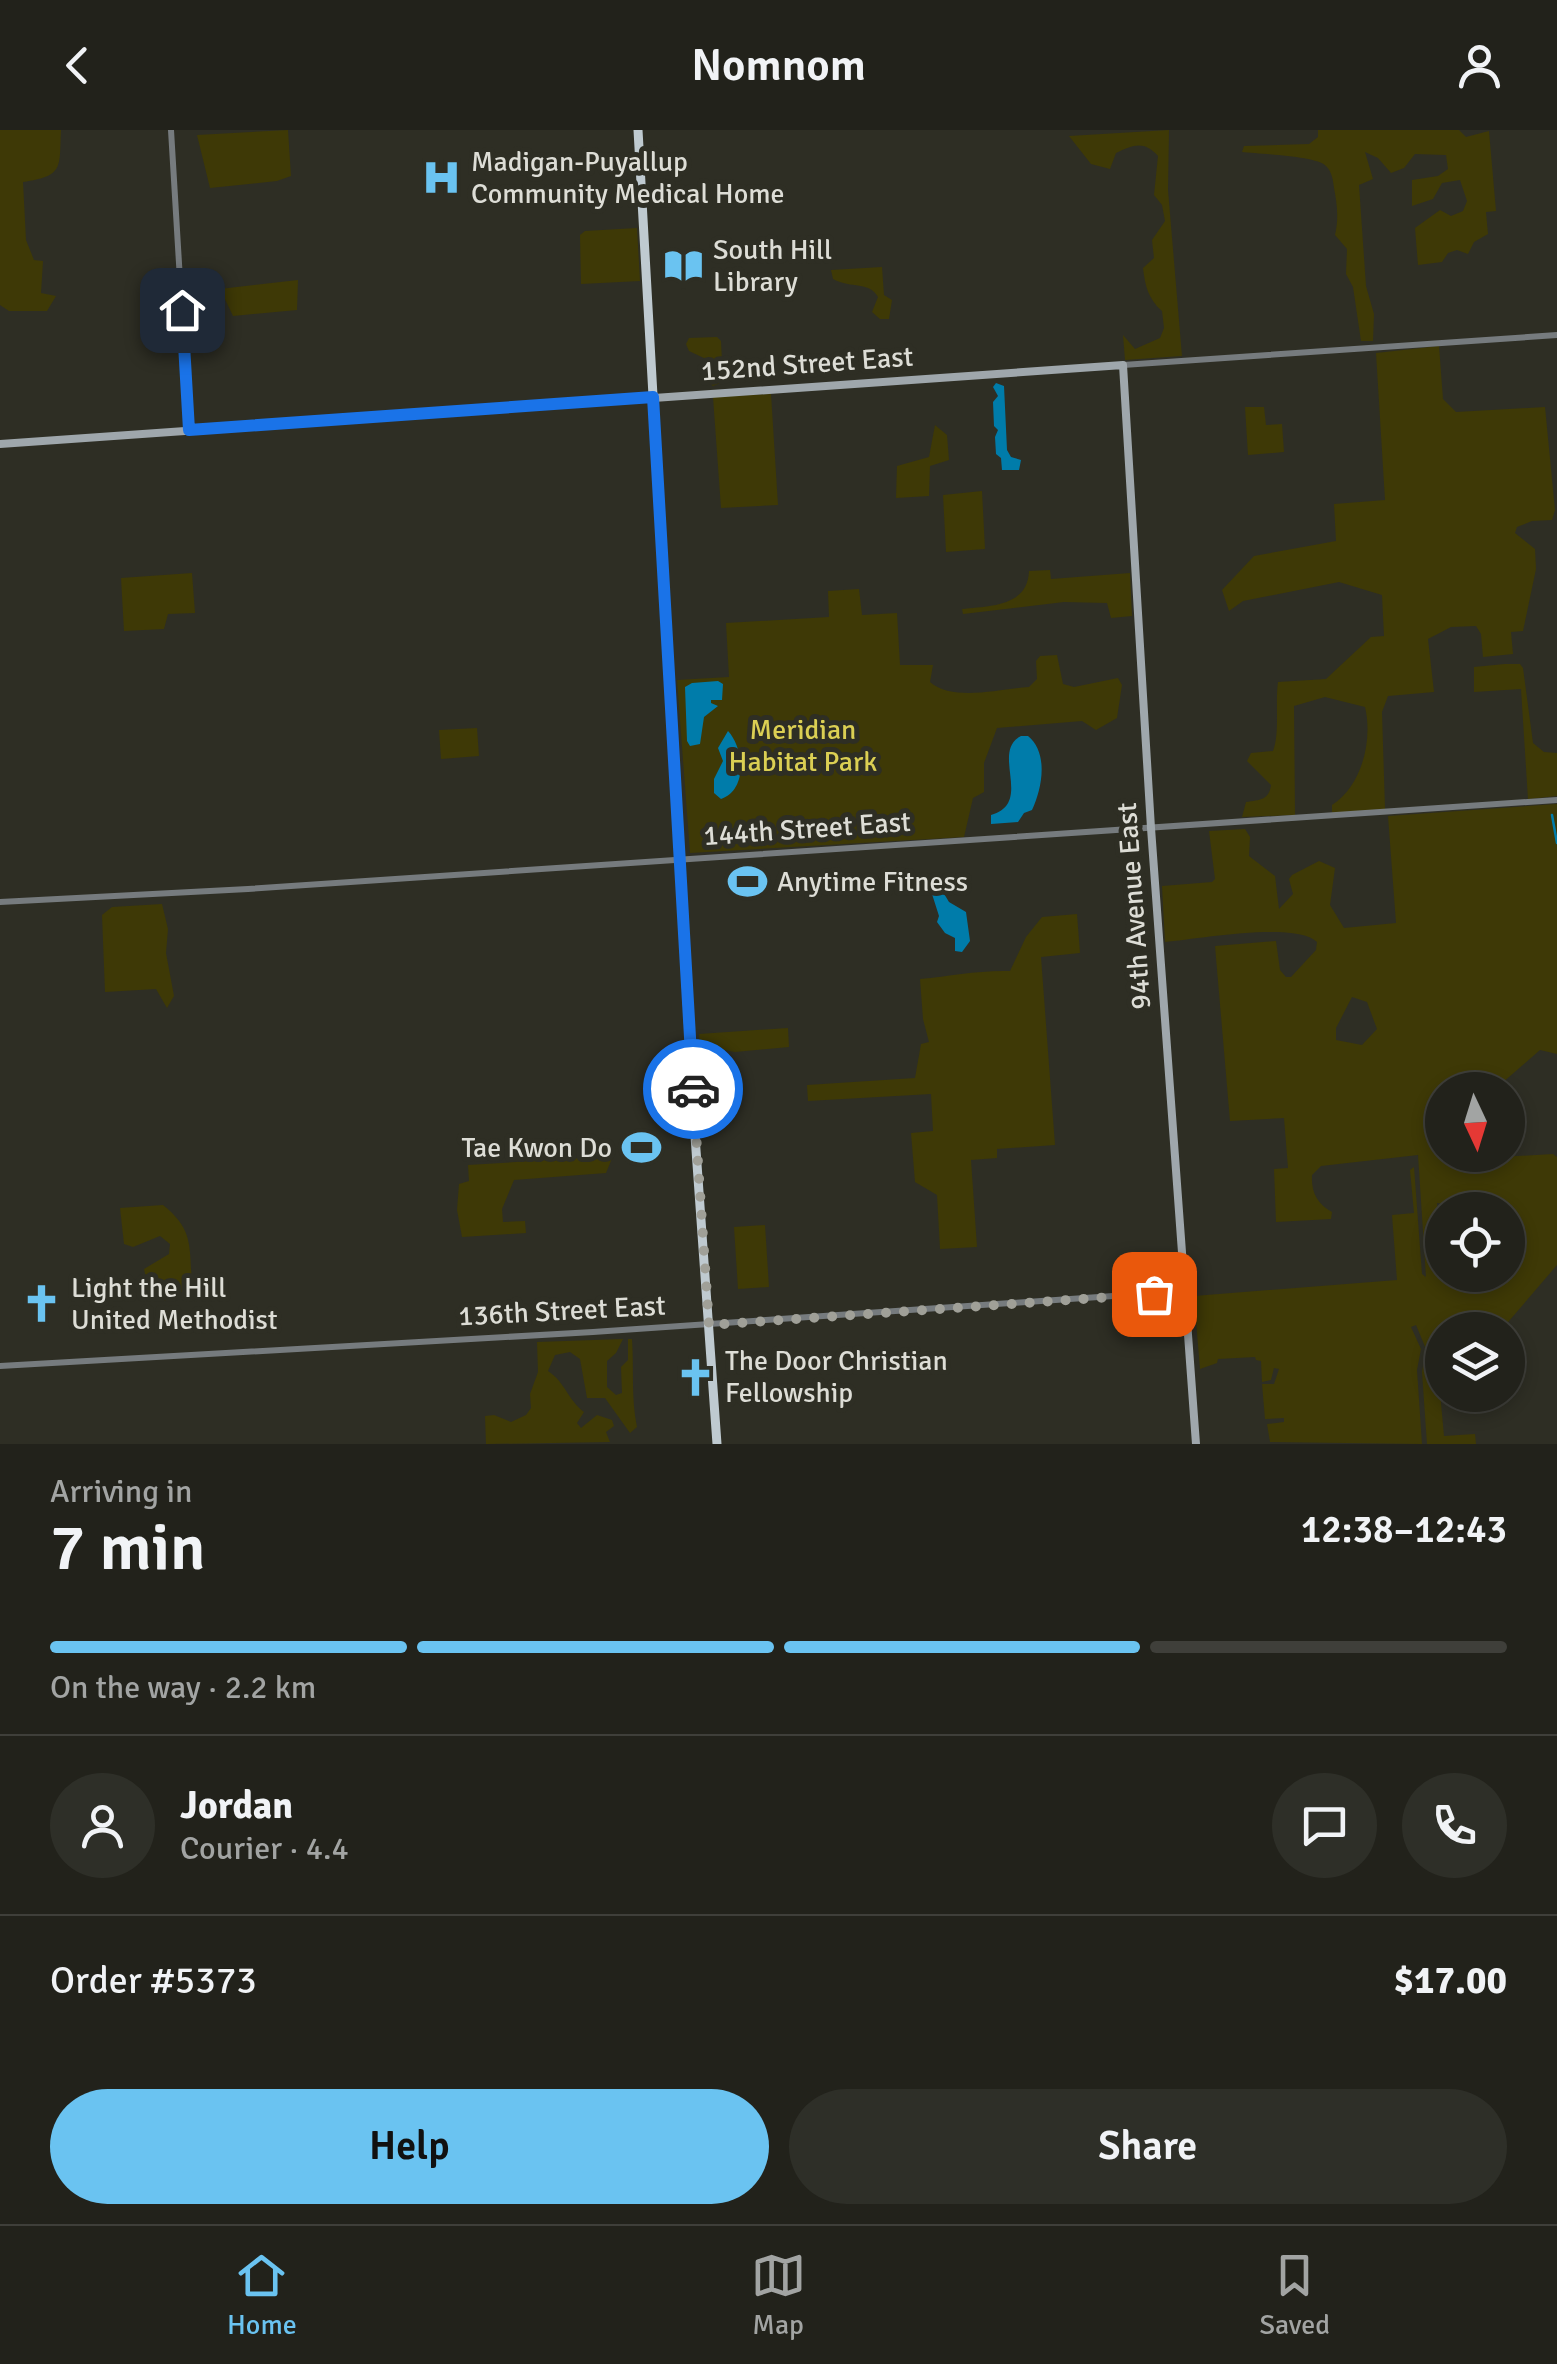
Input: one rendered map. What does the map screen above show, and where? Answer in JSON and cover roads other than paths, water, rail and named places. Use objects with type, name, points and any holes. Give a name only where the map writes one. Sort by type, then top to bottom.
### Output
[{"type":"main road","points":[[638,130],[679,860],[718,1444]]},
{"type":"main road","name":"152nd Street East","points":[[0,444],[1123,365]]},
{"type":"main road","name":"94th Avenue East","points":[[1123,365],[1151,828],[1196,1444]]},
{"type":"street","points":[[171,130],[189,430]]},
{"type":"street","name":"152nd Street East","points":[[1123,365],[1557,335]]},
{"type":"street","name":"144th Street East","points":[[0,902],[1557,800]]},
{"type":"street","name":"136th Street East","points":[[0,1366],[709,1325],[1185,1291]]},
{"type":"water","points":[[996,383],[1004,386],[1007,450],[1011,457],[1021,460],[1019,470],[1002,470],[1001,458],[996,454]]},
{"type":"water","points":[[718,681],[723,684],[722,700],[711,700],[718,706],[704,717],[700,744],[690,746],[685,687]]},
{"type":"water","points":[[728,731],[741,768],[736,787],[721,799],[714,793],[714,779],[723,761],[718,748]]},
{"type":"water","points":[[1021,736],[1028,736],[1039,752],[1041,782],[1036,801],[1018,822],[991,824],[991,815],[1003,809],[1009,800],[1009,753]]},
{"type":"water","points":[[937,887],[949,902],[966,912],[970,941],[962,952],[955,951],[955,938],[937,922],[939,916],[932,894]]},
{"type":"waterway","points":[[1552,815],[1557,843]]},
{"type":"place","name":"Madigan-Puyallup Community Medical Home","points":[[441,178]]},
{"type":"place","name":"South Hill Library","points":[[683,266]]},
{"type":"place","name":"Anytime Fitness","points":[[747,882]]},
{"type":"place","name":"Tae Kwon Do","points":[[642,1148]]},
{"type":"place","name":"Light the Hill United Methodist","points":[[41,1304]]},
{"type":"place","name":"The Door Christian Fellowship","points":[[695,1377]]},
{"type":"park label","name":"Meridian Habitat Park","points":[[803,746]]}]
